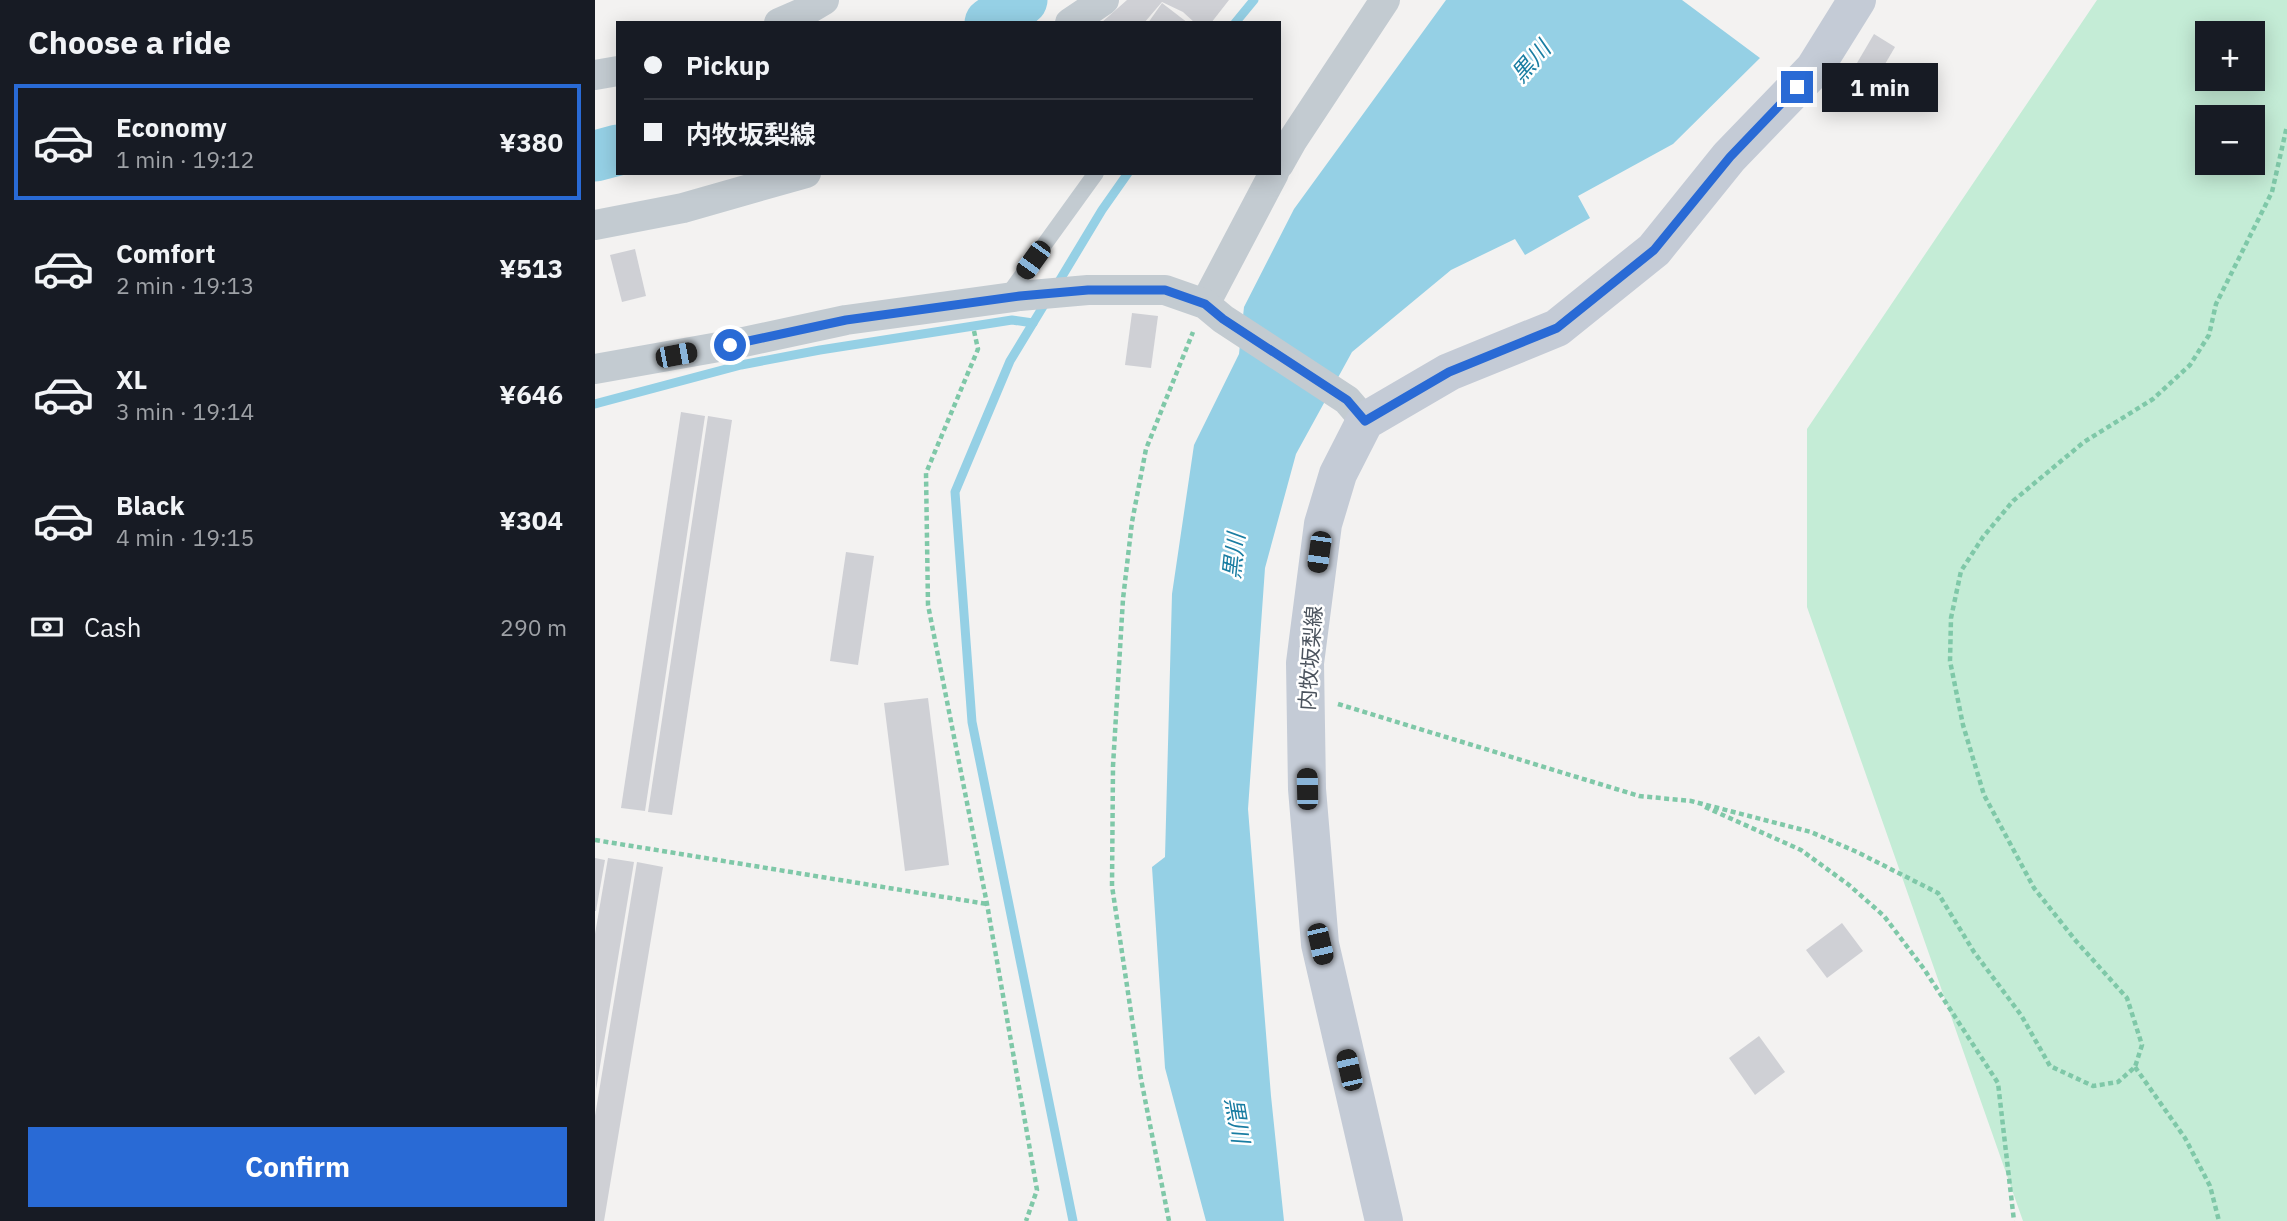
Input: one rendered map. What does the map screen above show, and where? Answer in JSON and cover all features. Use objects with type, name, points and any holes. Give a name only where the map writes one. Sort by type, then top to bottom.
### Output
[{"type":"main road","points":[[1356,411],[1557,328],[1654,250],[1730,157],[1814,69],[1857,0]]},
{"type":"main road","name":"内牧坂梨線","points":[[1356,411],[1323,524],[1305,663],[1307,789],[1320,944],[1384,1221]]},
{"type":"street","points":[[784,21],[824,0]]},
{"type":"street","points":[[1073,21],[1104,0]]},
{"type":"street","points":[[1281,160],[1385,0]]},
{"type":"street","points":[[595,75],[616,71]]},
{"type":"street","points":[[595,225],[683,208],[799,175]]},
{"type":"street","points":[[1214,312],[1273,175]]},
{"type":"street","points":[[595,369],[730,345],[846,320],[1013,297],[1088,290],[1165,290],[1214,312],[1356,411]]},
{"type":"lane","points":[[1013,297],[1095,175]]},
{"type":"path","points":[[1305,694],[1639,796],[1691,801],[1811,832],[1857,852],[1938,893],[1974,952],[2021,1015],[2050,1066],[2093,1086],[2118,1082],[2135,1067],[2142,1045],[2127,998],[2033,888],[1984,795],[1963,725],[1950,661],[1951,618],[1961,571],[1983,537],[2013,501],[2084,442],[2153,399],[2190,365],[2209,335],[2216,304],[2272,192],[2287,126]]},
{"type":"path","points":[[969,303],[978,349],[926,473],[928,604],[987,904],[1037,1190],[1026,1221]]},
{"type":"path","points":[[1169,1221],[1141,1079],[1112,886],[1113,766],[1123,599],[1132,522],[1146,449],[1214,312]]},
{"type":"path","points":[[1691,801],[1801,850],[1849,885],[1884,916],[1924,969],[1998,1083],[2014,1221]]},
{"type":"path","points":[[595,839],[987,904]]},
{"type":"path","points":[[2135,1067],[2185,1139],[2210,1186],[2219,1221]]},
{"type":"green space","points":[[2097,0],[2287,0],[2287,1221],[2023,1221],[1807,607],[1807,429]]},
{"type":"water","name":"黒川","points":[[1446,0],[1682,0],[1760,58],[1673,144],[1578,196],[1590,218],[1525,255],[1515,239],[1451,270],[1352,352],[1296,454],[1265,568],[1248,809],[1284,1221],[1206,1221],[1165,1068],[1152,867],[1165,857],[1172,594],[1194,445],[1239,354],[1244,307],[1294,209]]},
{"type":"building","points":[[1127,0],[1229,0],[1213,21],[1193,21],[1183,12],[1162,2],[1146,21],[1103,21]]},
{"type":"building","points":[[1162,3],[1185,21],[1149,21]]},
{"type":"building","points":[[1874,34],[1895,47],[1878,76],[1857,63]]},
{"type":"building","points":[[635,249],[646,296],[622,302],[610,255]]},
{"type":"building","points":[[1132,313],[1158,316],[1151,368],[1125,365]]},
{"type":"building","points":[[681,412],[705,416],[645,811],[621,808]]},
{"type":"building","points":[[708,416],[732,420],[672,815],[648,812]]},
{"type":"building","points":[[846,552],[874,556],[858,665],[830,661]]},
{"type":"building","points":[[928,698],[949,865],[905,871],[884,703]]},
{"type":"building","points":[[595,858],[605,860],[596,911],[595,911]]},
{"type":"building","points":[[608,858],[634,862],[596,1090],[595,934]]},
{"type":"building","points":[[637,862],[663,867],[604,1221],[595,1221],[595,1116]]},
{"type":"building","points":[[1842,923],[1863,951],[1827,978],[1806,950]]},
{"type":"building","points":[[1759,1036],[1785,1072],[1755,1095],[1729,1058]]},
{"type":"waterway","points":[[993,21],[1022,0]]},
{"type":"waterway","points":[[1237,21],[1254,0]]},
{"type":"waterway","points":[[595,156],[616,151]]},
{"type":"waterway","points":[[1055,288],[1127,175]]},
{"type":"waterway","points":[[1047,300],[1010,361],[955,492],[972,722],[1073,1221]]},
{"type":"waterway","points":[[595,404],[741,365],[820,350],[1012,320],[1033,323]]},
{"type":"route","points":[[730,345],[846,320],[1020,296],[1088,290],[1165,290],[1205,304],[1223,319],[1347,400],[1365,421],[1449,372],[1557,328],[1654,250],[1730,157],[1797,87]]}]
